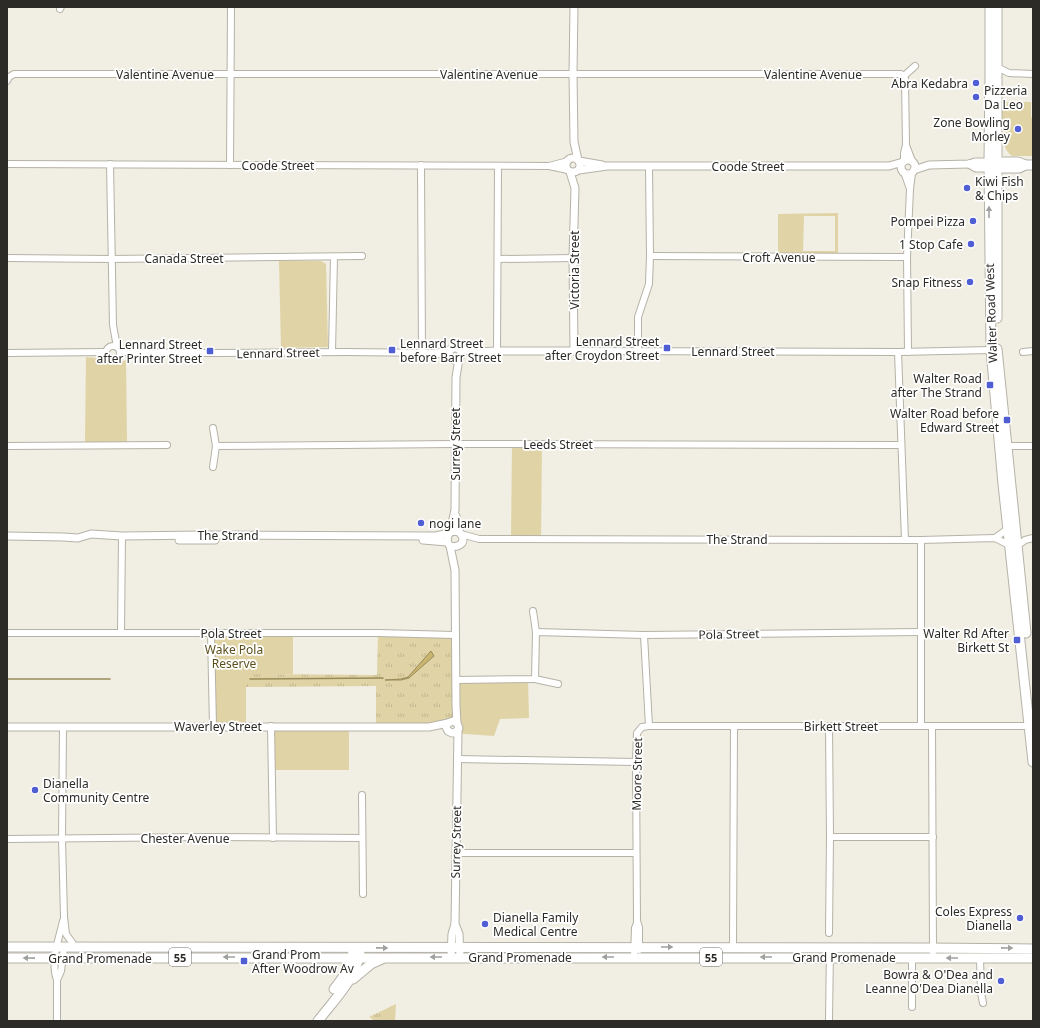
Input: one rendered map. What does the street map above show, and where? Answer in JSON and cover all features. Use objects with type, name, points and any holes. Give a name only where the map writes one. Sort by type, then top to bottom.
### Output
[{"type":"main road","name":"Walter Road West","points":[[990,7],[990,75],[997,343],[1003,446]]},
{"type":"main road","name":"Walter Road West","points":[[997,7],[998,79],[996,146],[992,165],[991,350],[1012,531],[1026,633],[1033,702]]},
{"type":"main road","points":[[996,146],[1005,157],[1013,162]]},
{"type":"main road","points":[[992,165],[1013,162],[1029,165]]},
{"type":"main road","points":[[992,165],[1018,168],[1029,165]]},
{"type":"main road","name":"Walter Road West","points":[[1026,633],[1033,762]]},
{"type":"main road","name":"Grand Promenade","points":[[7,947],[356,952],[636,952],[830,958],[1033,958]]},
{"type":"main road","name":"Grand Promenade","points":[[636,952],[733,947],[1033,949]]},
{"type":"main road","points":[[311,1021],[340,987],[352,977],[357,966],[356,952]]},
{"type":"main road","name":"Grand Promenade","points":[[7,958],[335,957],[356,952],[389,957],[455,952]]},
{"type":"main road","points":[[335,957],[344,968],[340,987]]},
{"type":"main road","points":[[318,1021],[340,987],[371,964],[389,957]]},
{"type":"street","points":[[230,165],[231,7]]},
{"type":"street","points":[[574,7],[574,160],[580,166],[574,171],[566,165],[574,160]]},
{"type":"street","points":[[908,352],[907,257],[910,189],[908,171],[902,166],[906,145],[904,76],[915,66]]},
{"type":"street","points":[[997,67],[1009,73],[1033,74]]},
{"type":"street","points":[[998,79],[1009,73]]},
{"type":"street","name":"Valentine Avenue","points":[[7,81],[9,77],[14,74],[900,74],[904,76]]},
{"type":"street","points":[[906,145],[916,166],[908,171]]},
{"type":"street","name":"Coode Street","points":[[549,166],[574,160],[607,166]]},
{"type":"street","name":"Coode Street","points":[[889,166],[904,161],[913,161]]},
{"type":"street","points":[[913,161],[924,162],[930,165]]},
{"type":"street","points":[[908,171],[930,165],[969,164],[975,162],[992,165]]},
{"type":"street","name":"Coode Street","points":[[7,164],[549,166],[574,171],[607,166],[889,166],[908,171]]},
{"type":"street","points":[[110,164],[113,325],[118,350],[117,358],[113,360],[109,358],[108,350],[113,325]]},
{"type":"street","points":[[420,165],[422,352]]},
{"type":"street","points":[[497,351],[499,259],[498,166]]},
{"type":"street","points":[[638,351],[638,317],[649,284],[649,166]]},
{"type":"street","name":"Victoria Street","points":[[574,171],[577,183],[575,188],[573,258],[574,351]]},
{"type":"street","name":"Canada Street","points":[[7,258],[111,259],[362,256]]},
{"type":"street","name":"Croft Avenue","points":[[650,256],[907,257]]},
{"type":"street","points":[[332,352],[334,257]]},
{"type":"street","points":[[499,259],[573,258]]},
{"type":"street","points":[[7,353],[108,350],[113,346],[118,350]]},
{"type":"street","name":"Lennard Street","points":[[436,353],[456,348],[460,355]]},
{"type":"street","points":[[450,358],[449,354],[451,349]]},
{"type":"street","name":"Lennard Street","points":[[118,350],[221,353],[422,352],[436,353],[455,360],[460,355],[475,352],[497,351],[908,352],[991,350]]},
{"type":"street","points":[[898,352],[900,445],[905,540]]},
{"type":"street","points":[[1023,352],[1033,352]]},
{"type":"street","name":"Surrey Street","points":[[450,533],[455,510],[456,377],[460,355]]},
{"type":"street","name":"Surrey Street","points":[[450,358],[456,377]]},
{"type":"street","points":[[213,428],[216,446],[213,467]]},
{"type":"street","name":"Leeds Street","points":[[216,446],[455,444],[900,445]]},
{"type":"street","points":[[7,446],[167,445]]},
{"type":"street","points":[[1003,446],[1033,446]]},
{"type":"street","name":"Surrey Street","points":[[455,510],[460,533]]},
{"type":"street","points":[[454,531],[460,533],[463,539],[460,545],[454,547],[449,544],[447,537],[450,533],[454,531]]},
{"type":"street","points":[[995,538],[1012,531],[1033,538]]},
{"type":"street","name":"The Strand","points":[[7,540],[79,542],[93,539],[98,540],[190,535],[436,536],[450,533]]},
{"type":"street","name":"The Strand","points":[[460,533],[479,539],[921,540],[995,538],[1014,546]]},
{"type":"street","name":"The Strand","points":[[7,536],[78,538],[91,534],[122,539],[405,540],[449,544]]},
{"type":"street","points":[[1014,546],[1033,538]]},
{"type":"street","points":[[120,632],[122,539]]},
{"type":"street","name":"The Strand","points":[[460,545],[479,539]]},
{"type":"street","points":[[921,540],[921,726]]},
{"type":"street","name":"Surrey Street","points":[[449,544],[455,570]]},
{"type":"street","name":"Surrey Street","points":[[455,952],[452,934],[455,924],[457,759],[453,724],[456,695],[455,570],[460,545]]},
{"type":"street","points":[[533,612],[536,632],[534,679]]},
{"type":"street","name":"Pola Street","points":[[536,632],[644,635],[921,632]]},
{"type":"street","name":"Pola Street","points":[[7,633],[378,633],[455,635]]},
{"type":"street","points":[[211,634],[212,726]]},
{"type":"street","name":"Moore Street","points":[[636,952],[637,733],[642,727],[649,726],[644,635]]},
{"type":"street","points":[[456,680],[534,679],[558,684]]},
{"type":"street","points":[[449,732],[455,733],[453,724]]},
{"type":"street","name":"Waverley Street","points":[[7,726],[429,727],[453,724]]},
{"type":"street","points":[[63,726],[62,839],[64,917],[66,934],[76,948]]},
{"type":"street","points":[[272,726],[273,838]]},
{"type":"street","name":"Birkett Street","points":[[649,726],[1031,726]]},
{"type":"street","points":[[733,947],[734,726]]},
{"type":"street","points":[[829,726],[829,933]]},
{"type":"street","points":[[932,726],[934,958]]},
{"type":"street","name":"Waverley Street","points":[[429,727],[449,732]]},
{"type":"street","name":"Surrey Street","points":[[449,732],[457,759]]},
{"type":"street","points":[[457,759],[636,762]]},
{"type":"street","points":[[362,795],[363,894]]},
{"type":"street","points":[[830,837],[933,837]]},
{"type":"street","name":"Chester Avenue","points":[[7,839],[362,838]]},
{"type":"street","points":[[456,853],[636,853]]},
{"type":"street","points":[[58,1021],[58,980],[61,971],[59,958],[64,917]]},
{"type":"street","points":[[829,1021],[830,948]]},
{"type":"street","points":[[912,957],[912,1007]]},
{"type":"street","points":[[980,958],[981,993],[983,1003]]},
{"type":"green space","name":"Zone Bowling Morley","points":[[1002,102],[1031,102],[1031,117],[1033,118],[1033,156],[1012,156],[1008,151],[1002,131]]},
{"type":"green space","points":[[838,213],[838,255],[778,255],[778,214]],"holes":[[[804,216],[835,216],[835,251],[803,251]]]},
{"type":"green space","points":[[279,261],[321,261],[326,264],[328,347],[281,348]]},
{"type":"green space","points":[[86,357],[97,358],[112,365],[126,360],[127,442],[85,442]]},
{"type":"green space","points":[[512,444],[542,444],[541,539],[511,539]]},
{"type":"green space","name":"Wake Pola Reserve","points":[[293,633],[293,674],[246,674],[246,726],[213,726],[211,634]]},
{"type":"green space","points":[[378,633],[455,635],[456,680],[453,721],[446,727],[376,726],[376,686],[246,687],[246,674],[377,675]],"holes":[[[431,652],[434,656],[409,678],[401,680],[385,680],[408,677]]]},
{"type":"green space","points":[[528,679],[529,718],[500,719],[494,736],[452,733],[457,732],[453,721],[456,680]]},
{"type":"green space","points":[[271,726],[349,726],[349,770],[272,770]]},
{"type":"green space","points":[[396,1004],[395,1021],[375,1021],[369,1017]]},
{"type":"shaded area","points":[[431,651],[434,656],[409,678],[401,680],[385,680],[408,677]]},
{"type":"waterway","points":[[250,679],[383,678]]},
{"type":"waterway","points":[[7,679],[110,679]]},
{"type":"place","name":"Abra Kedabra","points":[[976,83]]},
{"type":"place","name":"Pizzeria Da Leo","points":[[976,97]]},
{"type":"place","name":"Zone Bowling Morley","points":[[1018,129]]},
{"type":"place","name":"Kiwi Fish & Chips","points":[[967,188]]},
{"type":"place","name":"Pompei Pizza","points":[[973,221]]},
{"type":"place","name":"1 Stop Cafe","points":[[971,244]]},
{"type":"place","name":"Snap Fitness","points":[[970,282]]},
{"type":"place","name":"Lennard Street after Croydon Street","points":[[667,348]]},
{"type":"place","name":"Lennard Street before Barr Street","points":[[392,350]]},
{"type":"place","name":"Lennard Street after Printer Street","points":[[210,351]]},
{"type":"place","name":"Walter Road after The Strand","points":[[990,385]]},
{"type":"place","name":"Walter Road before Edward Street","points":[[1007,420]]},
{"type":"place","name":"nogi lane","points":[[421,523]]},
{"type":"place","name":"Walter Rd After Birkett St","points":[[1017,640]]},
{"type":"place","name":"Dianella Community Centre","points":[[35,790]]},
{"type":"place","name":"Coles Express Dianella","points":[[1020,918]]},
{"type":"place","name":"Dianella Family Medical Centre","points":[[485,924]]},
{"type":"place","name":"Grand Prom After Woodrow Av","points":[[244,961]]},
{"type":"place","name":"Bowra & O'Dea and Leanne O'Dea Dianella","points":[[1001,981]]}]
